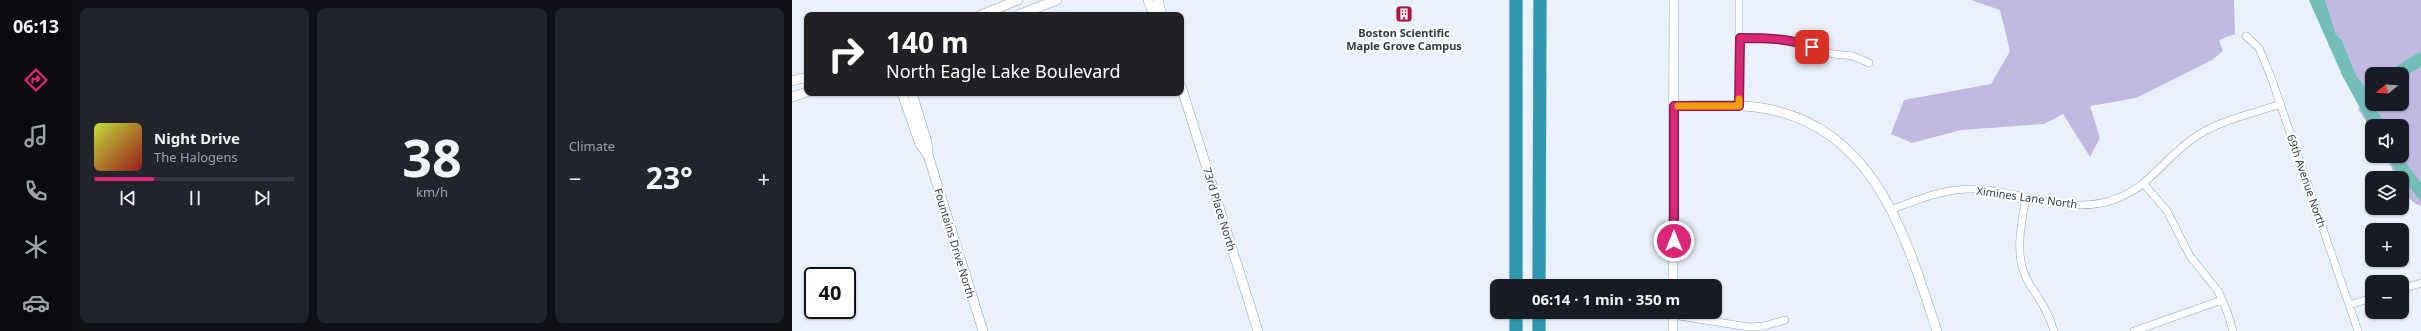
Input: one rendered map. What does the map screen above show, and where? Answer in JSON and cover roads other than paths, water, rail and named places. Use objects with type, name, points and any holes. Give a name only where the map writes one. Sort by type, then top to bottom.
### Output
[{"type":"highway","points":[[1516,0],[1516,279]]},
{"type":"highway","points":[[1539,279],[1540,0]]},
{"type":"highway","points":[[1516,319],[1516,331]]},
{"type":"highway","points":[[1539,319],[1539,331]]},
{"type":"street","points":[[988,12],[1018,0]]},
{"type":"street","points":[[1026,12],[1057,0]]},
{"type":"street","points":[[1148,0],[1153,12]]},
{"type":"street","points":[[1158,0],[1161,12]]},
{"type":"street","points":[[1673,279],[1674,0]]},
{"type":"street","points":[[1739,0],[1739,106]]},
{"type":"street","name":"69th Avenue North","points":[[2246,36],[2259,48],[2281,104],[2358,331]]},
{"type":"street","points":[[1740,38],[1790,40],[1833,54],[1853,56],[1869,63]]},
{"type":"street","points":[[792,81],[804,78]]},
{"type":"street","points":[[792,97],[804,93]]},
{"type":"street","name":"Fountains Drive North","points":[[903,96],[920,144],[928,156]]},
{"type":"street","name":"Fountains Drive North","points":[[913,96],[927,142],[928,156],[983,331]]},
{"type":"street","name":"73rd Place North","points":[[1184,96],[1258,331]]},
{"type":"street","name":"Ximines Lane North","points":[[1892,209],[1932,195],[1961,189],[1979,189],[2026,197],[2088,204],[2114,199],[2144,184],[2180,149],[2202,132],[2281,104]]},
{"type":"street","points":[[1674,106],[1739,106],[1782,112],[1821,129],[1838,141],[1854,156],[1892,209],[1908,245],[1937,331]]},
{"type":"street","points":[[2144,184],[2167,211],[2190,256],[2212,282],[2222,300],[2233,331]]},
{"type":"street","points":[[2026,197],[2020,233],[2021,263],[2030,284],[2044,305],[2054,331]]},
{"type":"street","points":[[2409,287],[2421,283]]},
{"type":"street","points":[[2134,331],[2222,300]]},
{"type":"street","points":[[2349,305],[2365,300]]},
{"type":"street","points":[[1673,319],[1673,331]]},
{"type":"street","points":[[1698,319],[1749,329],[1785,320]]},
{"type":"place","name":"Boston Scientific Maple Grove Campus","points":[[1404,14]]}]
